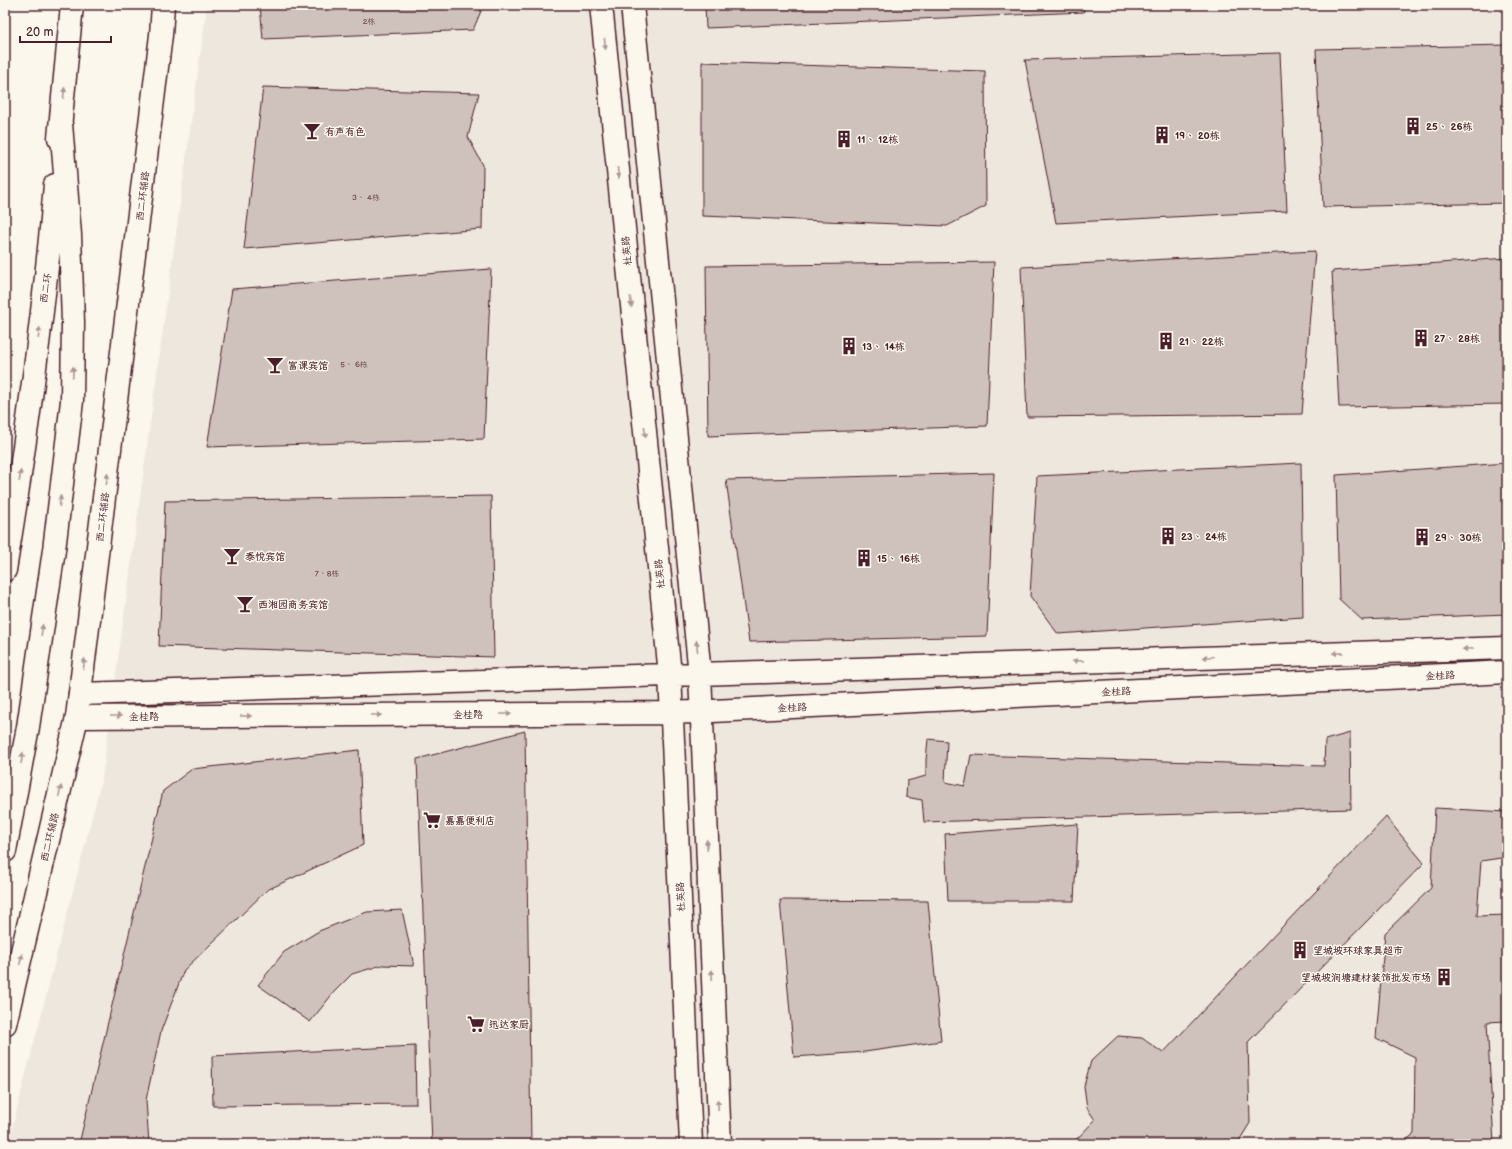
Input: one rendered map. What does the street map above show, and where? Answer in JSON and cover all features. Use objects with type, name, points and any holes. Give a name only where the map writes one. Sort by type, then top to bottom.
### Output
[{"type":"main road","name":"西二环","points":[[5,570],[18,495],[49,255],[72,5]]},
{"type":"main road","name":"西二环辅路","points":[[5,1024],[77,717],[161,35],[163,5]]},
{"type":"main road","name":"杜英路","points":[[600,5],[670,674],[691,1144]]},
{"type":"main road","points":[[632,5],[700,674],[720,1144]]},
{"type":"main road","points":[[5,851],[29,719],[54,550],[72,401],[74,322],[71,250],[61,124]]},
{"type":"main road","points":[[80,694],[1507,648]]},
{"type":"main road","name":"金桂路","points":[[77,717],[671,713],[1507,672]]},
{"type":"shaded area","points":[[207,5],[1507,5],[1507,1144],[8,1144],[102,778]]},
{"type":"building","points":[[260,5],[482,5],[473,30],[263,39]]},
{"type":"building","points":[[705,5],[1083,5],[1084,12],[706,28]]},
{"type":"building","points":[[1177,5],[1215,5],[1177,6]]},
{"type":"building","name":"25、 26栋","points":[[1507,45],[1507,203],[1323,207],[1316,49]]},
{"type":"building","name":"19、 20栋","points":[[1280,53],[1287,211],[1056,223],[1025,60]]},
{"type":"building","name":"11、 12栋","points":[[702,62],[985,71],[986,206],[947,226],[702,216]]},
{"type":"building","points":[[263,87],[479,93],[468,137],[483,165],[482,229],[244,249]]},
{"type":"building","name":"21、 22栋","points":[[1315,251],[1302,414],[1027,417],[1021,267]]},
{"type":"building","name":"27、 28栋","points":[[1507,258],[1507,404],[1339,407],[1332,271]]},
{"type":"building","name":"13、 14栋","points":[[994,262],[987,426],[708,436],[706,266]]},
{"type":"building","points":[[491,269],[484,439],[207,447],[232,289]]},
{"type":"building","name":"23、 24栋","points":[[1301,463],[1303,617],[1058,634],[1030,596],[1037,476]]},
{"type":"building","name":"29、 30栋","points":[[1507,463],[1507,614],[1362,620],[1339,599],[1336,475]]},
{"type":"building","name":"15、 16栋","points":[[994,473],[987,636],[749,642],[726,480]]},
{"type":"building","points":[[491,496],[494,657],[159,646],[165,501]]},
{"type":"building","points":[[525,731],[531,1144],[432,1144],[417,759]]},
{"type":"building","points":[[1350,733],[1351,809],[924,822],[922,800],[906,797],[907,781],[926,776],[928,739],[947,741],[945,782],[965,786],[971,755],[1324,766],[1325,740]]},
{"type":"building","points":[[359,750],[363,845],[267,890],[184,970],[161,1031],[146,1100],[149,1144],[79,1144],[163,791],[192,769]]},
{"type":"building","name":"望城坡涧塘建材装饰批发市场","points":[[1435,808],[1507,812],[1507,857],[1481,861],[1477,916],[1507,915],[1507,1021],[1487,1022],[1494,1144],[1401,1144],[1414,1134],[1415,1057],[1376,1038],[1385,933],[1431,888]]},
{"type":"building","name":"望城坡环球家具超市","points":[[1386,817],[1424,863],[1248,1042],[1250,1123],[1237,1144],[1072,1144],[1095,1120],[1087,1108],[1084,1086],[1091,1061],[1118,1036],[1142,1038],[1163,1053]]},
{"type":"building","points":[[1078,824],[1074,901],[948,901],[945,834]]},
{"type":"building","points":[[780,900],[928,901],[941,1041],[865,1052],[794,1057]]},
{"type":"building","points":[[402,910],[414,966],[382,965],[352,974],[334,992],[310,1022],[258,985],[284,952],[319,931],[367,912]]},
{"type":"building","points":[[415,1046],[416,1104],[213,1106],[212,1056]]},
{"type":"place","name":"25、 26栋","points":[[1413,126]]},
{"type":"place","name":"有声有色","points":[[312,131]]},
{"type":"place","name":"19、 20栋","points":[[1162,135]]},
{"type":"place","name":"11、 12栋","points":[[844,139]]},
{"type":"place","name":"27、 28栋","points":[[1421,338]]},
{"type":"place","name":"21、 22栋","points":[[1166,341]]},
{"type":"place","name":"13、 14栋","points":[[849,346]]},
{"type":"place","name":"富课宾馆","points":[[275,365]]},
{"type":"place","name":"23、 24栋","points":[[1168,536]]},
{"type":"place","name":"29、 30栋","points":[[1422,537]]},
{"type":"place","name":"泰悦宾馆","points":[[232,556]]},
{"type":"place","name":"15、 16栋","points":[[864,558]]},
{"type":"place","name":"西湘园商务宾馆","points":[[245,604]]},
{"type":"place","name":"嘉嘉便利店","points":[[432,820]]},
{"type":"place","name":"望城坡环球家具超市","points":[[1300,950]]},
{"type":"place","name":"望城坡涧塘建材装饰批发市场","points":[[1444,977]]},
{"type":"place","name":"迅达家厨","points":[[476,1024]]}]
